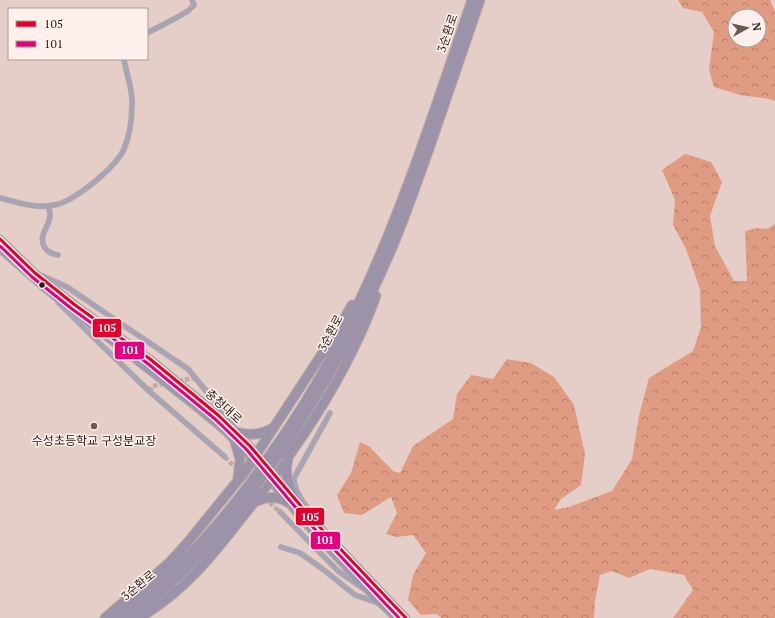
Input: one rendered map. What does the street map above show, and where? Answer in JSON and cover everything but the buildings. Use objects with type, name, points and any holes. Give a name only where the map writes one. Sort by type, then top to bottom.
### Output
[{"type":"highway","name":"3순환로","points":[[281,453],[307,399],[355,313],[388,237],[415,168],[472,0]]},
{"type":"highway","name":"3순환로","points":[[127,618],[173,582],[190,566],[222,530],[281,453],[313,403],[348,341],[379,277],[404,217],[480,0]]},
{"type":"highway","points":[[105,618],[169,563],[244,473],[347,313],[388,237]]},
{"type":"highway","points":[[236,432],[247,435],[255,434],[274,427]]},
{"type":"highway","points":[[235,442],[240,464],[236,483]]},
{"type":"highway","points":[[257,486],[273,479],[281,467],[281,453]]},
{"type":"highway","points":[[255,502],[270,497],[291,501],[286,476],[286,466],[281,453]]},
{"type":"highway","points":[[257,454],[281,467]]},
{"type":"highway","points":[[244,473],[257,486]]},
{"type":"highway","name":"3순환로","points":[[114,618],[153,589],[189,556],[221,521],[257,486]]},
{"type":"highway","points":[[139,618],[159,605],[191,579],[222,544],[255,502],[257,486]]},
{"type":"main road","name":"충청대로","points":[[0,239],[35,273],[75,305],[150,359],[188,389],[236,432],[257,454],[273,479],[291,501],[372,595],[396,618]]},
{"type":"main road","name":"충청대로","points":[[0,249],[47,290],[196,407],[235,442],[257,454]]},
{"type":"main road","name":"충청대로","points":[[291,501],[334,543],[406,618]]},
{"type":"street","points":[[148,33],[188,11],[194,5],[192,0]]},
{"type":"street","points":[[0,198],[35,205],[54,206],[76,196],[116,162],[124,150],[129,134],[133,103],[124,60]]},
{"type":"street","points":[[49,206],[51,216],[42,236],[42,241],[47,251],[58,255]]},
{"type":"street","points":[[35,273],[67,287],[188,369],[234,425],[236,432]]},
{"type":"street","points":[[47,290],[69,314],[149,391],[225,457]]},
{"type":"street","points":[[330,413],[299,468],[294,478],[294,484],[300,497],[310,512],[334,543]]},
{"type":"street","points":[[280,512],[338,571],[372,595]]},
{"type":"street","points":[[281,547],[300,553],[355,595],[380,603]]},
{"type":"green space","points":[[678,0],[770,0],[775,11],[775,101],[740,95],[714,87],[709,70],[714,32],[702,12],[683,8]]},
{"type":"green space","points":[[685,154],[711,162],[722,182],[710,216],[715,246],[734,281],[747,281],[745,231],[758,228],[767,229],[775,224],[775,618],[673,618],[693,590],[684,575],[650,569],[629,578],[612,571],[600,575],[595,601],[594,618],[442,618],[436,614],[421,615],[408,600],[413,575],[426,553],[413,535],[396,537],[386,534],[397,513],[391,497],[362,515],[344,513],[337,495],[351,473],[360,442],[369,446],[393,471],[400,473],[413,446],[453,419],[457,394],[471,375],[493,379],[507,359],[531,363],[554,377],[574,405],[585,454],[581,485],[561,499],[554,510],[569,507],[612,491],[632,459],[639,416],[649,378],[693,351],[701,327],[700,289],[686,249],[673,225],[675,200],[662,170]]},
{"type":"tunnel","points":[[149,391],[153,386],[194,378]]},
{"type":"tunnel","points":[[225,457],[250,483]]},
{"type":"tunnel","points":[[265,498],[280,512]]},
{"type":"transit line","name":"105","points":[[0,239],[35,273],[75,305],[150,359],[218,415],[250,446],[312,519],[406,618]]},
{"type":"transit line","name":"101","points":[[0,246],[32,277],[72,309],[147,363],[215,419],[246,449],[308,522],[399,618]]},
{"type":"place","name":"수성초등학교 구성분교장","points":[[94,426]]}]
